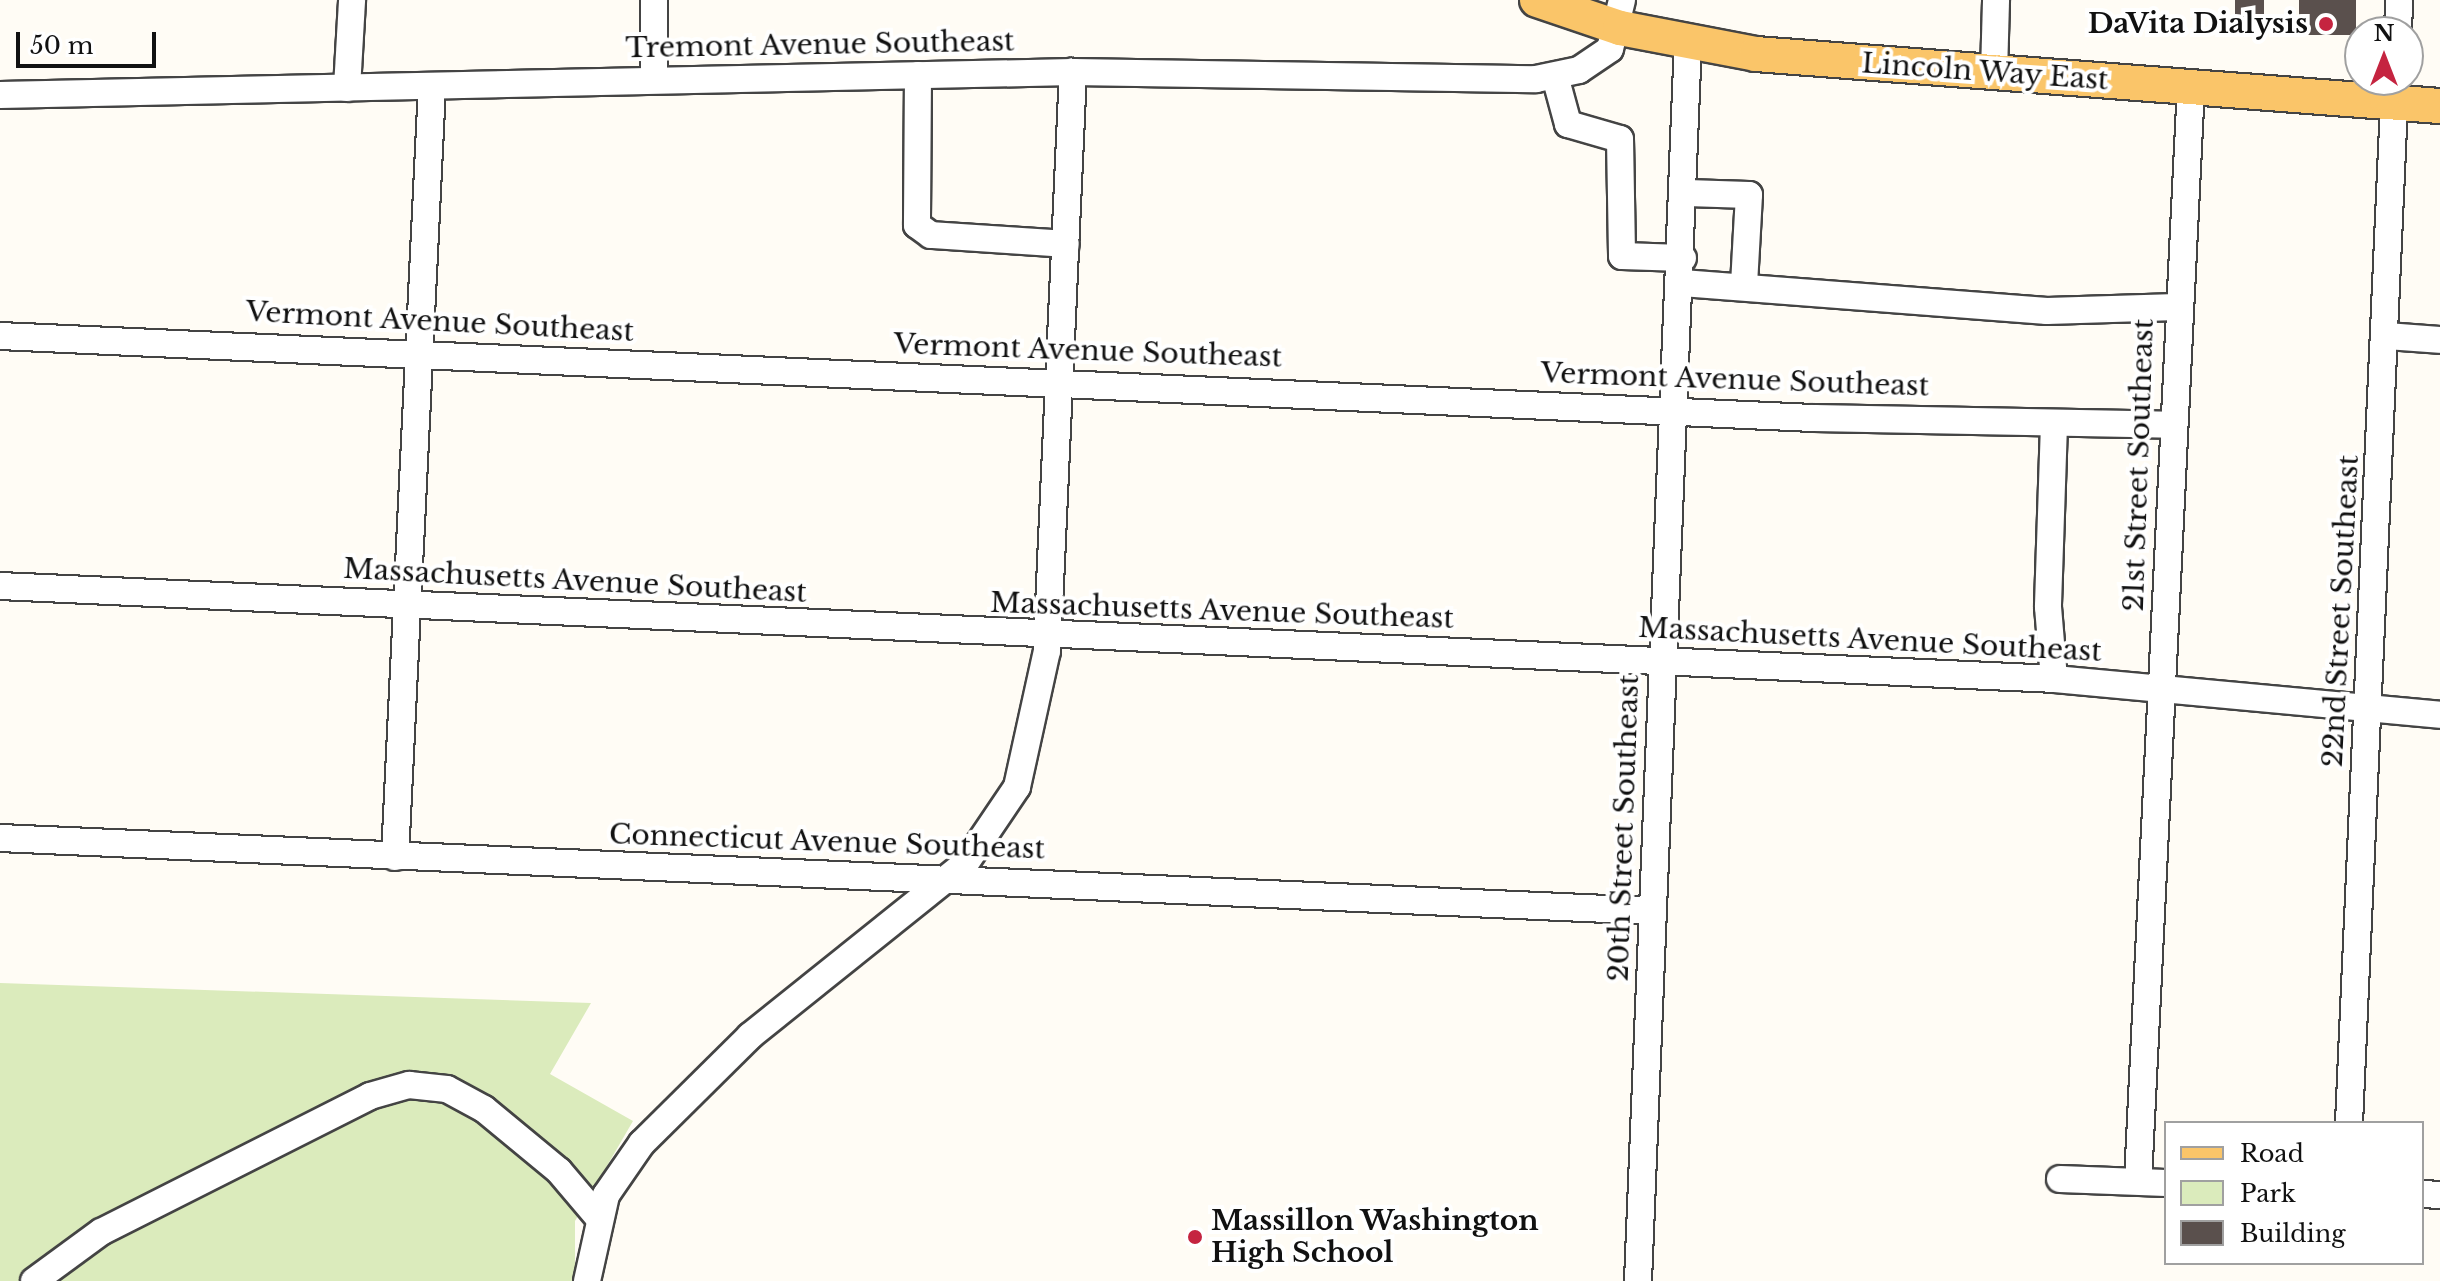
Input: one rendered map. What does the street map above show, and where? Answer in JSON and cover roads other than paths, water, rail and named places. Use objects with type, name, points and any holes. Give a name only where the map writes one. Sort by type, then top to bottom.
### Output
[{"type":"main road","name":"Lincoln Way East","points":[[1537,0],[1621,14],[1688,42],[1994,73],[2191,87],[2344,90]]},
{"type":"main road","name":"Lincoln Way East","points":[[2410,96],[2440,106]]},
{"type":"street","points":[[347,88],[352,0]]},
{"type":"street","points":[[654,0],[654,80]]},
{"type":"street","name":"Tremont Avenue Southeast","points":[[0,95],[1073,72],[1555,76],[1602,57],[1621,14],[1641,0]]},
{"type":"street","points":[[1994,73],[1996,0]]},
{"type":"street","name":"20th Street Southeast","points":[[1638,1281],[1651,911],[1687,193],[1688,42]]},
{"type":"street","points":[[587,1281],[598,1217],[619,1173],[698,1083],[947,879],[997,824],[1027,761],[1048,635],[1073,72]]},
{"type":"street","points":[[918,75],[917,225],[931,235],[1066,244]]},
{"type":"street","points":[[1555,76],[1568,124],[1620,139],[1622,256],[1744,284],[2005,309],[2177,307]]},
{"type":"street","points":[[395,857],[411,606],[432,86]]},
{"type":"street","name":"21st Street Southeast","points":[[2138,1181],[2177,307],[2191,87]]},
{"type":"street","name":"22nd Street Southeast","points":[[2349,1121],[2395,96]]},
{"type":"street","points":[[1687,193],[1749,195],[1744,284]]},
{"type":"street","name":"Vermont Avenue Southeast","points":[[0,336],[1676,410],[2054,424],[2172,425]]},
{"type":"street","points":[[2386,336],[2440,340]]},
{"type":"street","points":[[2054,424],[2048,607],[2054,679]]},
{"type":"street","name":"Massachusetts Avenue Southeast","points":[[0,586],[2054,679],[2440,715]]},
{"type":"street","name":"Connecticut Avenue Southeast","points":[[0,838],[1651,911]]},
{"type":"street","points":[[34,1281],[114,1225],[370,1096],[409,1085],[447,1089],[484,1109],[559,1171],[598,1217]]},
{"type":"street","points":[[2060,1179],[2164,1183]]},
{"type":"place","name":"DaVita Dialysis","points":[[2326,24]]},
{"type":"place","name":"Massillon Washington High School","points":[[1195,1237]]}]
